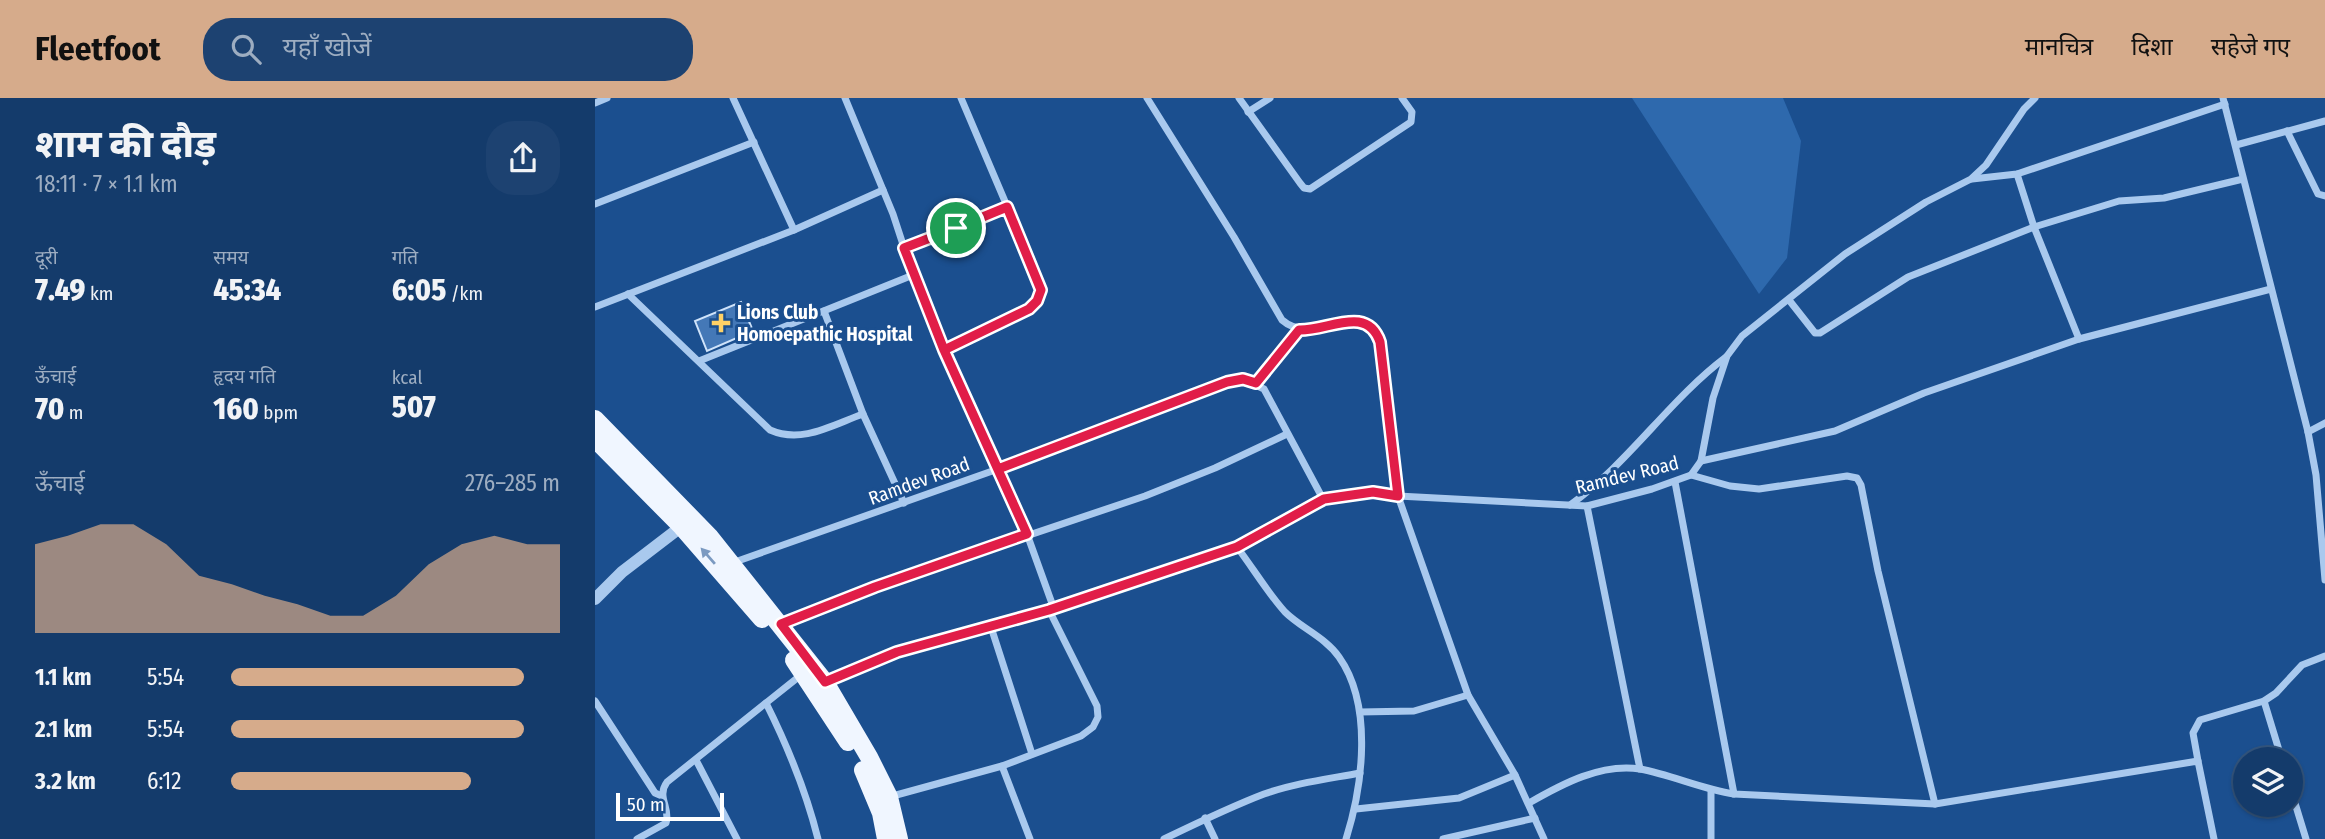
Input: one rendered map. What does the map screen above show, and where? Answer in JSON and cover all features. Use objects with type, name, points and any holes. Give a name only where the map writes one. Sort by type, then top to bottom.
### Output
[{"type":"main road","points":[[595,419],[687,523],[757,612],[808,670],[825,682],[889,797],[899,839]]},
{"type":"main road","points":[[595,439],[732,562],[781,624],[870,784],[881,813],[886,839]]},
{"type":"street","points":[[595,103],[607,98]]},
{"type":"street","points":[[733,98],[794,230]]},
{"type":"street","points":[[845,98],[883,190],[913,275],[1027,534],[1051,610],[1091,692],[1097,706],[1098,718],[1094,727],[1081,736],[1002,766],[889,797]]},
{"type":"street","points":[[944,350],[1029,309],[1037,301],[1041,290],[961,98]]},
{"type":"street","points":[[1147,98],[1234,237],[1282,320],[1289,327],[1309,331],[1361,321],[1370,324],[1376,331],[1380,342],[1398,496],[1468,695],[1515,775],[1544,839]]},
{"type":"street","points":[[1239,98],[1300,183],[1304,188],[1310,189],[1411,122],[1412,112],[1402,98]]},
{"type":"street","points":[[1248,111],[1269,98]]},
{"type":"street","name":"Ramdev Road","points":[[1324,499],[1373,492],[1398,496],[1587,506],[1675,482],[1691,475],[1701,461],[1713,398],[1727,356],[1742,336],[1845,254],[1926,202],[1971,179],[1986,165],[2024,109],[2035,98]]},
{"type":"street","points":[[1971,179],[2017,174],[2224,101],[2308,432],[2325,580]]},
{"type":"street","points":[[2236,145],[2325,121]]},
{"type":"street","points":[[2287,131],[2318,194],[2325,197]]},
{"type":"street","points":[[595,205],[754,142]]},
{"type":"street","points":[[2017,174],[2034,227],[2079,339]]},
{"type":"street","points":[[1789,300],[1810,328],[1820,333],[1908,276],[2034,227],[2119,201],[2164,198],[2243,179]]},
{"type":"street","points":[[595,307],[794,230],[883,190]]},
{"type":"street","points":[[904,248],[1007,207]]},
{"type":"street","points":[[699,361],[913,275]]},
{"type":"street","points":[[1701,461],[1835,432],[1924,393],[2079,339],[2271,289]]},
{"type":"street","points":[[628,294],[770,430],[784,437],[798,437],[863,414]]},
{"type":"street","points":[[824,311],[863,414],[904,503]]},
{"type":"street","points":[[825,682],[897,652],[1051,610],[1237,547],[1324,499],[1287,434],[1271,399],[1256,383],[1299,330]]},
{"type":"street","points":[[1569,506],[1603,480],[1699,377],[1727,356]]},
{"type":"street","name":"Ramdev Road","points":[[732,562],[998,469],[1227,382],[1243,379],[1256,383]]},
{"type":"street","points":[[2308,432],[2325,423]]},
{"type":"street","points":[[781,624],[875,587],[1145,496],[1215,468],[1287,434]]},
{"type":"street","points":[[2315,475],[2325,473]]},
{"type":"street","points":[[1691,475],[1730,486],[1759,489],[1847,477],[1857,478],[1861,485],[1878,571],[1935,804]]},
{"type":"street","points":[[1675,482],[1734,794]]},
{"type":"street","points":[[1587,506],[1640,769]]},
{"type":"street","points":[[595,599],[622,572],[687,523]]},
{"type":"street","points":[[1237,547],[1287,613],[1337,654],[1354,687],[1360,712],[1360,773],[1356,809],[1346,839]]},
{"type":"street","points":[[991,626],[1032,754]]},
{"type":"street","points":[[2214,839],[2193,733],[2200,720],[2264,701],[2276,693],[2302,665],[2325,656]]},
{"type":"street","points":[[642,838],[666,823],[668,816],[661,796],[667,782],[808,670]]},
{"type":"street","points":[[1360,712],[1413,710],[1468,695]]},
{"type":"street","points":[[595,701],[655,793],[661,796]]},
{"type":"street","points":[[2264,701],[2278,747]]},
{"type":"street","points":[[766,703],[791,754],[810,806],[818,839]]},
{"type":"street","points":[[696,760],[737,839]]},
{"type":"street","points":[[1529,803],[1556,788],[1593,773],[1623,769],[1640,769],[1734,794],[1935,804],[2198,761]]},
{"type":"street","points":[[1002,766],[1030,839]]},
{"type":"street","points":[[1164,839],[1205,818],[1266,793],[1360,773]]},
{"type":"street","points":[[1356,809],[1459,798],[1515,775]]},
{"type":"street","points":[[1711,790],[1711,839]]},
{"type":"street","points":[[2299,817],[2306,839]]},
{"type":"street","points":[[1205,818],[1215,839]]},
{"type":"street","points":[[1443,839],[1535,818]]},
{"type":"shaded area","points":[[1632,98],[1783,98],[1801,141],[1787,258],[1759,294]]},
{"type":"building","points":[[741,302],[753,331],[707,351],[695,321]]},
{"type":"place","name":"Lions Club Homoepathic Hospital","points":[[721,323]]},
{"type":"route","points":[[956,228],[904,248],[944,350],[1027,534],[875,587],[781,624],[825,682],[897,652],[1049,610],[1237,547],[1324,499],[1373,492],[1398,496],[1380,342],[1370,324],[1361,321],[1309,331],[1299,330],[1256,383],[1243,379],[1227,382],[998,469],[944,350],[1029,309],[1037,301],[1041,290],[1007,207],[956,228]]}]
